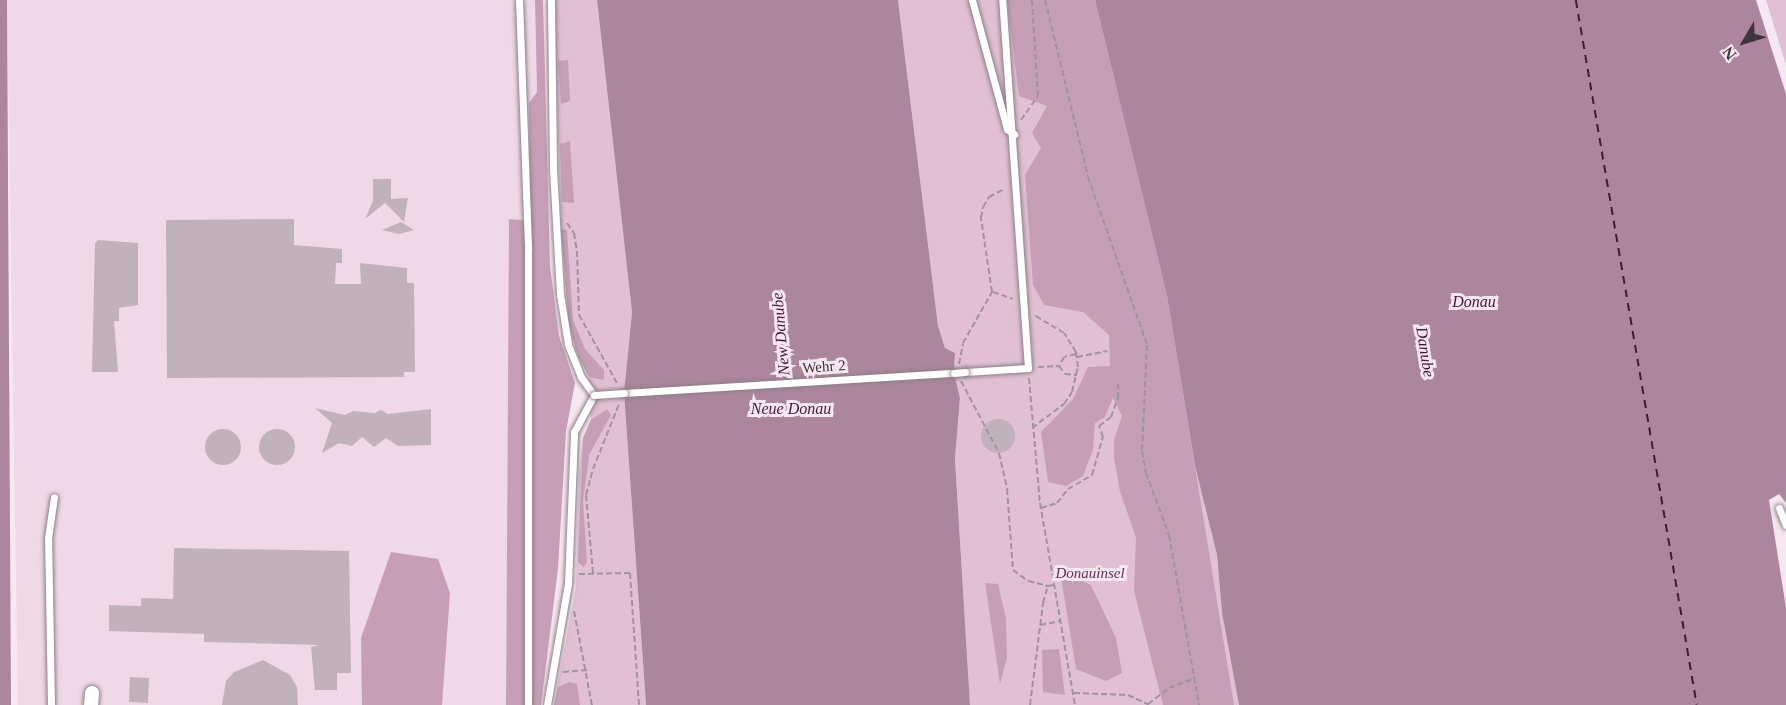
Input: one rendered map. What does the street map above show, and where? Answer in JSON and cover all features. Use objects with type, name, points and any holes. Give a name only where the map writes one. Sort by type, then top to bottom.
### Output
[{"type":"lane","points":[[519,0],[528,250],[528,705]]},
{"type":"lane","points":[[547,705],[554,673],[568,574],[574,432],[594,395],[581,377],[568,344],[560,294],[553,167],[550,0]]},
{"type":"lane","points":[[972,0],[1007,129],[1014,134]]},
{"type":"lane","points":[[1002,0],[1014,134],[1028,368]]},
{"type":"lane","name":"Wehr 2","points":[[594,395],[1028,368]]},
{"type":"lane","points":[[51,705],[48,538],[54,497]]},
{"type":"lane","points":[[1779,508],[1786,525]]},
{"type":"path","points":[[1023,118],[1038,96],[1032,0]]},
{"type":"path","points":[[1045,0],[1088,177],[1147,345],[1142,451],[1146,473],[1168,535],[1196,678],[1199,705]]},
{"type":"path","points":[[983,207],[996,192],[1016,188]]},
{"type":"path","points":[[992,292],[1016,300]]},
{"type":"path","points":[[1025,313],[1054,324],[1077,355],[1077,375],[1064,404],[1032,428]]},
{"type":"path","points":[[1059,366],[1064,357],[1107,351]]},
{"type":"path","points":[[1045,367],[1059,366]]},
{"type":"path","points":[[1059,366],[1065,374],[1077,375]]},
{"type":"path","points":[[1028,368],[1041,508],[1075,705]]},
{"type":"path","points":[[1041,508],[1057,503],[1068,489],[1092,475],[1103,437],[1099,426],[1111,417],[1118,398],[1118,384]]},
{"type":"path","points":[[1009,543],[1013,570],[1028,581],[1048,586],[1054,585]]},
{"type":"path","points":[[568,574],[630,573],[639,705]]},
{"type":"path","points":[[1030,705],[1039,625],[1048,586]]},
{"type":"path","points":[[572,605],[587,670],[592,705]]},
{"type":"path","points":[[1039,625],[1060,621]]},
{"type":"path","points":[[554,673],[587,670]]},
{"type":"path","points":[[1074,693],[1128,695],[1148,704],[1169,688],[1196,678]]},
{"type":"shaded area","points":[[7,0],[535,0],[537,93],[529,103],[530,222],[509,219],[506,705],[18,705]]},
{"type":"shaded area","points":[[535,0],[543,0],[550,266],[559,336],[575,383],[566,431],[558,569],[541,705],[506,705],[509,219],[530,221],[529,103],[537,92]]},
{"type":"shaded area","points":[[1007,0],[1095,0],[1167,296],[1234,705],[1163,705],[1134,591],[1136,537],[1120,492],[1114,458],[1114,440],[1122,416],[1113,398],[1105,417],[1095,423],[1093,450],[1083,476],[1066,486],[1048,482],[1041,432],[1073,399],[1088,367],[1110,366],[1109,335],[1083,312],[1044,305],[1033,285],[1025,175],[1041,148],[1032,133],[1047,106],[1019,96]]},
{"type":"shaded area","points":[[568,60],[570,101],[561,104],[558,61]]},
{"type":"shaded area","points":[[570,141],[574,203],[562,202],[560,144]]},
{"type":"shaded area","points":[[561,229],[567,230],[573,320],[585,349],[604,370],[604,380],[589,377],[578,356],[569,325]]},
{"type":"shaded area","points":[[607,409],[611,415],[589,455],[583,501],[587,562],[584,567],[578,562],[583,438],[591,420]]},
{"type":"shaded area","points":[[391,552],[438,559],[450,593],[442,705],[362,705],[361,638]]},
{"type":"shaded area","points":[[1060,571],[1091,585],[1116,638],[1122,673],[1106,681],[1076,669]]},
{"type":"shaded area","points":[[985,583],[998,584],[1006,618],[1007,658],[1000,684]]},
{"type":"shaded area","points":[[1059,649],[1065,695],[1043,692],[1042,650]]},
{"type":"shaded area","points":[[569,682],[577,684],[580,705],[554,705],[558,687]]},
{"type":"green space","points":[[554,0],[597,0],[632,312],[624,393],[646,705],[554,705],[576,587],[579,471],[583,438],[591,419],[589,377],[578,356],[569,325],[561,229]]},
{"type":"green space","name":"Donauinsel","points":[[898,0],[1095,0],[1167,296],[1195,466],[1217,555],[1222,613],[1239,705],[970,705],[955,459],[960,398],[954,373],[955,353],[945,348],[938,326]]},
{"type":"green space","points":[[1766,0],[1786,0],[1786,65]]},
{"type":"water","points":[[0,0],[7,0],[11,705],[0,705]]},
{"type":"water","name":"Neue Donau","points":[[597,0],[898,0],[938,326],[945,348],[955,353],[954,373],[960,398],[955,459],[970,705],[646,705],[624,393],[632,312]]},
{"type":"water","name":"Donau","points":[[1095,0],[1756,0],[1786,94],[1786,503],[1779,494],[1769,500],[1786,608],[1786,705],[1239,705],[1222,613],[1217,555],[1195,466],[1167,296]]},
{"type":"building","points":[[373,179],[391,179],[391,199],[408,198],[404,222],[385,203],[365,219],[373,201]]},
{"type":"building","points":[[294,219],[294,245],[342,249],[342,263],[336,263],[335,284],[361,284],[360,263],[407,268],[407,283],[414,283],[415,372],[404,372],[404,377],[167,378],[166,220]]},
{"type":"building","points":[[401,222],[414,230],[399,234],[382,230]]},
{"type":"building","points":[[98,240],[138,243],[138,305],[119,308],[119,321],[114,321],[118,372],[92,372],[95,243]]},
{"type":"building","points":[[315,408],[345,415],[353,411],[375,413],[381,410],[388,414],[431,409],[431,445],[398,446],[386,438],[374,447],[362,437],[352,446],[339,443],[322,453],[332,423]]},
{"type":"building","points":[[998,419],[1010,424],[1015,436],[1010,448],[998,453],[986,448],[981,436],[986,424]]},
{"type":"building","points":[[223,429],[235,435],[241,447],[235,459],[223,465],[211,459],[205,447],[211,435]]},
{"type":"building","points":[[277,429],[289,435],[295,447],[289,459],[277,465],[265,459],[259,447],[265,435]]},
{"type":"building","points":[[174,548],[349,551],[351,673],[337,673],[337,690],[315,690],[311,647],[319,645],[204,642],[204,634],[109,631],[109,605],[141,606],[141,598],[173,599]]},
{"type":"building","points":[[263,660],[290,675],[297,687],[298,705],[222,705],[226,681],[234,672]]},
{"type":"building","points":[[130,677],[149,678],[148,703],[129,702]]},
{"type":"ferry route","points":[[1576,0],[1697,705]]},
{"type":"water label","name":"New Danube","points":[[781,334]]},
{"type":"water label","name":"Danube","points":[[1425,352]]}]
